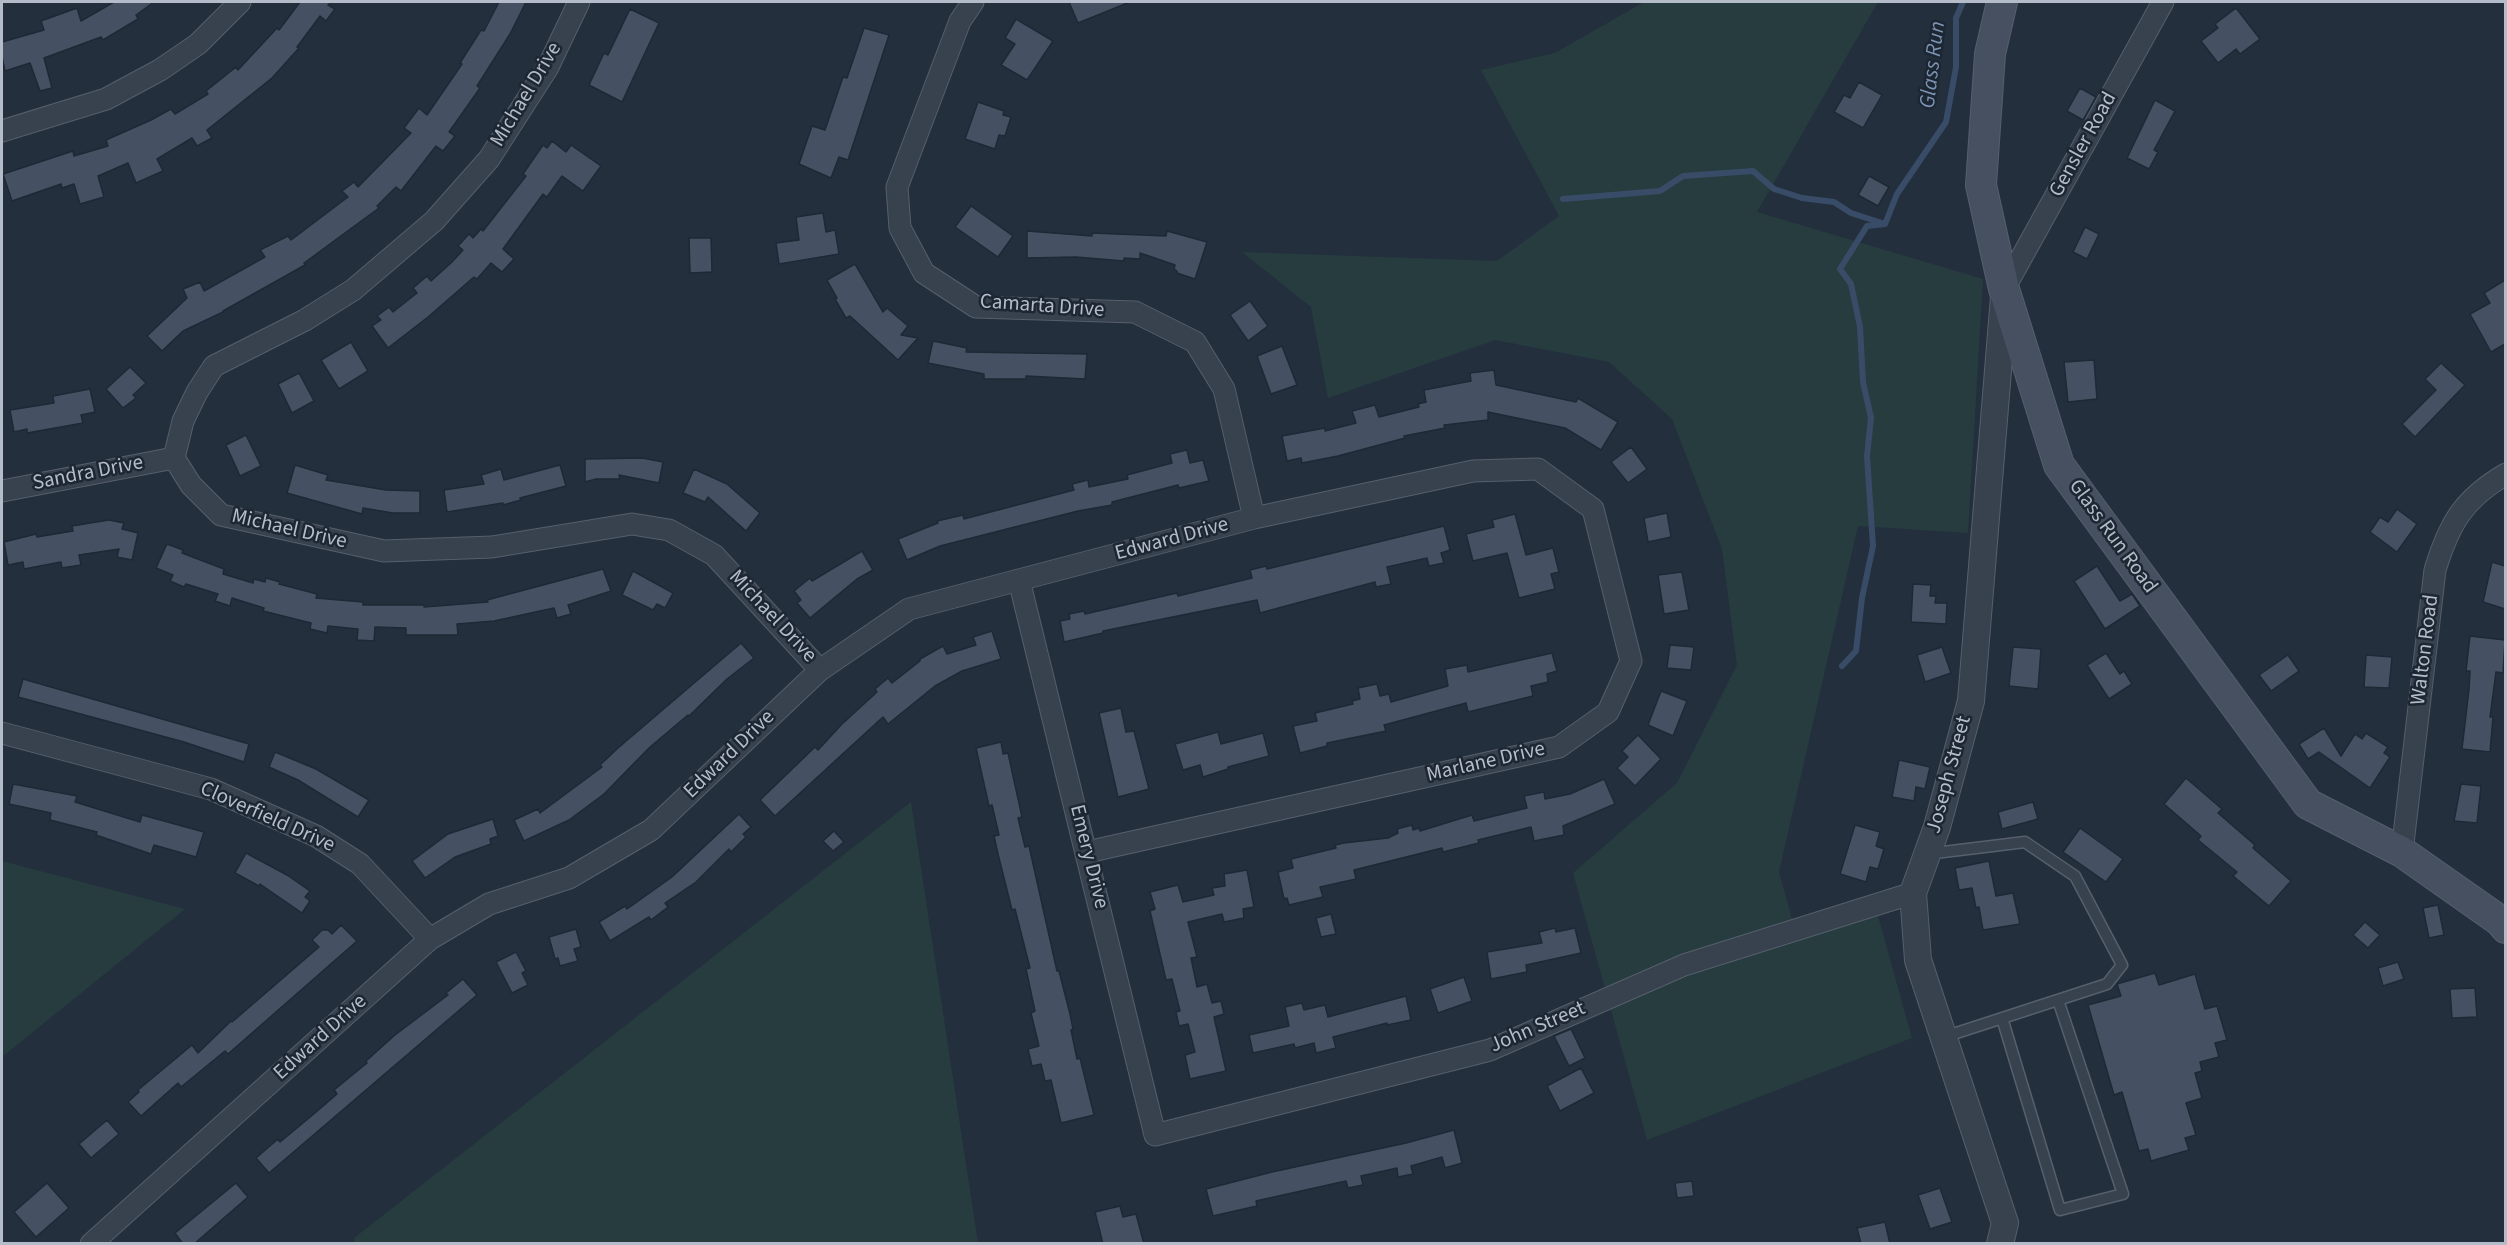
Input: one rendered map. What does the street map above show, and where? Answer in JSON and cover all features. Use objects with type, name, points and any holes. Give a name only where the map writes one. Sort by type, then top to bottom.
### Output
[{"type":"main road","name":"Glass Run Road","points":[[2002,2],[1990,54],[1981,185],[2004,289],[2059,465],[2308,804],[2402,852],[2500,921],[2505,928]]},
{"type":"street","points":[[2,131],[106,99],[160,70],[198,44],[240,2]]},
{"type":"street","name":"Michael Drive","points":[[579,2],[548,67],[489,159],[434,221],[353,290],[305,320],[214,366],[197,392],[183,421],[174,458],[191,485],[221,515],[384,551],[492,547],[632,524],[669,530],[714,555],[820,670]]},
{"type":"street","name":"Camarta Drive","points":[[974,2],[960,21],[897,186],[900,228],[924,273],[976,307],[1135,312],[1195,342],[1224,389],[1254,518]]},
{"type":"street","name":"Gensler Road","points":[[2004,289],[2163,2]]},
{"type":"street","name":"Joseph Street","points":[[2000,1244],[2005,1224],[1918,960],[1913,893],[1937,827],[1971,701],[2004,289]]},
{"type":"street","name":"Sandra Drive","points":[[2,491],[174,458]]},
{"type":"street","name":"Marlane Drive","points":[[1087,852],[1559,747],[1608,712],[1630,661],[1593,509],[1538,469],[1473,471]]},
{"type":"street","name":"Edward Drive","points":[[91,1244],[430,939],[489,904],[569,878],[651,830],[820,670],[909,609],[1254,518],[1473,471]]},
{"type":"street","name":"Walton Road","points":[[2402,852],[2435,570],[2446,535],[2463,507],[2489,484],[2505,474]]},
{"type":"street","name":"Emery Drive","points":[[1019,580],[1155,1135]]},
{"type":"street","name":"Cloverfield Drive","points":[[2,733],[211,789],[316,836],[360,864],[430,939]]},
{"type":"street","name":"John Street","points":[[1155,1135],[1490,1050],[1684,965],[1913,893]]},
{"type":"lane","points":[[1927,854],[2025,842],[2075,876],[2122,965],[2107,984],[1944,1037]]},
{"type":"lane","points":[[2002,1018],[2060,1210],[2123,1194],[2058,1000]]},
{"type":"green space","points":[[1644,2],[1878,2],[1757,212],[1983,279],[1968,533],[1858,526],[1779,872],[1795,930],[1875,905],[1912,1038],[1647,1140],[1573,873],[1677,783],[1737,665],[1722,549],[1672,419],[1609,362],[1495,340],[1328,398],[1311,307],[1242,252],[1497,261],[1559,216],[1481,70],[1555,53]]},
{"type":"green space","points":[[911,802],[978,1243],[355,1243],[354,1238]]},
{"type":"green space","points":[[2,861],[185,909],[2,1057]]},
{"type":"building","points":[[114,2],[154,2],[136,15],[138,19],[103,40],[101,37],[44,58],[52,88],[40,91],[30,63],[5,71],[2,42],[44,30],[41,21],[77,8],[81,21]]},
{"type":"building","points":[[300,2],[331,2],[328,5],[335,9],[326,21],[320,16],[297,47],[299,48],[272,78],[207,130],[212,138],[197,146],[192,138],[157,159],[163,171],[136,183],[128,163],[98,176],[104,197],[80,204],[74,184],[62,188],[61,184],[12,201],[3,174],[73,151],[74,156],[108,146],[106,140],[171,109],[175,114],[208,94],[206,91],[236,67],[238,70],[277,28],[279,30]]},
{"type":"building","points":[[499,2],[526,2],[510,34],[477,86],[480,88],[449,132],[455,136],[443,151],[436,146],[401,191],[396,187],[377,206],[379,208],[304,263],[305,265],[223,312],[183,331],[162,351],[147,336],[187,298],[183,289],[200,282],[204,291],[265,257],[260,250],[288,236],[291,240],[348,197],[342,191],[354,182],[358,187],[411,133],[404,128],[419,108],[427,115],[462,64],[460,63],[481,30],[484,31]]},
{"type":"building","points":[[1069,2],[1130,2],[1078,23]]},
{"type":"building","points":[[2236,8],[2260,39],[2240,54],[2236,49],[2218,63],[2201,41],[2218,28],[2215,24]]},
{"type":"building","points":[[630,9],[659,23],[622,102],[589,85],[604,53],[608,55]]},
{"type":"building","points":[[1016,19],[1053,41],[1027,80],[1001,65],[1015,44],[1005,38]]},
{"type":"building","points":[[864,28],[889,35],[848,160],[839,157],[831,178],[799,164],[812,126],[825,130],[843,77],[847,78]]},
{"type":"building","points":[[1859,82],[1882,95],[1863,128],[1834,112],[1844,95],[1850,98]]},
{"type":"building","points":[[2080,88],[2096,97],[2083,120],[2067,111]]},
{"type":"building","points":[[2155,100],[2175,111],[2154,150],[2158,152],[2149,169],[2127,158]]},
{"type":"building","points":[[978,102],[1004,111],[1003,115],[1011,117],[1005,136],[999,135],[995,149],[965,139]]},
{"type":"building","points":[[552,141],[566,152],[571,145],[601,166],[583,191],[562,176],[547,197],[543,194],[503,249],[514,259],[502,272],[491,263],[477,279],[474,277],[388,348],[372,326],[381,320],[377,316],[389,307],[393,312],[417,293],[413,288],[427,276],[431,281],[452,262],[463,250],[458,246],[469,234],[473,238],[481,229],[483,231],[526,176],[523,174],[543,145],[547,148]]},
{"type":"building","points":[[1869,176],[1889,187],[1878,206],[1858,195]]},
{"type":"building","points":[[971,206],[1013,236],[998,257],[955,227]]},
{"type":"building","points":[[823,213],[826,232],[835,230],[839,254],[779,264],[776,243],[799,240],[796,217]]},
{"type":"building","points":[[2085,227],[2099,234],[2087,259],[2073,252]]},
{"type":"building","points":[[1027,231],[1092,236],[1092,233],[1166,236],[1167,231],[1207,242],[1195,279],[1177,273],[1174,269],[1175,265],[1140,253],[1140,259],[1124,258],[1124,261],[1076,257],[1027,258]]},
{"type":"building","points":[[689,238],[711,238],[712,272],[690,273]]},
{"type":"building","points":[[855,264],[883,312],[887,308],[908,326],[901,335],[918,338],[898,360],[850,316],[846,318],[835,299],[837,298],[827,280]]},
{"type":"building","points":[[2505,280],[2505,344],[2491,352],[2470,314],[2490,303],[2484,293]]},
{"type":"building","points":[[1250,301],[1268,326],[1248,341],[1230,315]]},
{"type":"building","points":[[933,341],[967,348],[966,352],[1087,354],[1085,379],[1026,376],[1026,379],[984,379],[984,374],[928,363]]},
{"type":"building","points":[[351,342],[368,371],[339,389],[321,360]]},
{"type":"building","points":[[1282,346],[1297,385],[1271,394],[1257,356]]},
{"type":"building","points":[[2094,360],[2097,399],[2068,402],[2064,362]]},
{"type":"building","points":[[2441,363],[2465,385],[2415,437],[2402,424],[2436,390],[2425,379]]},
{"type":"building","points":[[130,367],[146,383],[133,395],[136,398],[123,408],[106,389]]},
{"type":"building","points":[[1494,370],[1496,385],[1576,402],[1578,398],[1618,422],[1601,450],[1565,428],[1488,412],[1488,420],[1444,425],[1445,428],[1404,436],[1405,438],[1338,456],[1302,463],[1301,458],[1287,461],[1282,436],[1325,428],[1325,431],[1356,423],[1352,411],[1375,405],[1379,417],[1419,407],[1418,404],[1426,402],[1424,390],[1471,381],[1470,373]]},
{"type":"building","points":[[299,373],[314,401],[292,413],[278,384]]},
{"type":"building","points":[[90,389],[95,412],[81,415],[83,423],[27,433],[27,429],[14,432],[10,410],[54,403],[53,396]]},
{"type":"building","points":[[246,435],[261,466],[240,476],[226,445]]},
{"type":"building","points":[[1631,447],[1647,469],[1628,483],[1611,462]]},
{"type":"building","points":[[1187,450],[1190,463],[1203,460],[1209,481],[1179,488],[1178,485],[1112,502],[1112,505],[1078,511],[940,546],[907,560],[898,539],[938,523],[937,521],[963,515],[964,519],[1074,490],[1072,484],[1088,480],[1089,487],[1128,479],[1127,475],[1172,463],[1170,454]]},
{"type":"building","points":[[642,458],[663,462],[659,483],[619,475],[620,479],[596,479],[585,482],[585,459]]},
{"type":"building","points":[[295,465],[328,475],[326,480],[386,490],[420,491],[420,513],[393,513],[363,508],[362,514],[287,493]]},
{"type":"building","points":[[560,465],[566,486],[503,505],[503,503],[447,512],[444,490],[484,484],[481,475],[501,469],[504,480]]},
{"type":"building","points":[[694,469],[727,484],[760,513],[746,531],[708,497],[705,502],[683,493]]},
{"type":"building","points":[[2397,509],[2417,524],[2397,552],[2370,532],[2380,517],[2388,522]]},
{"type":"building","points":[[1667,513],[1671,537],[1648,542],[1644,518]]},
{"type":"building","points":[[1515,514],[1526,555],[1553,548],[1559,572],[1551,574],[1555,589],[1519,598],[1507,553],[1473,561],[1466,534],[1494,527],[1492,520]]},
{"type":"building","points":[[109,520],[124,523],[122,529],[138,533],[132,560],[117,557],[119,549],[79,555],[81,565],[62,568],[61,562],[24,569],[23,562],[8,565],[4,542],[36,534],[37,537],[73,531],[72,526]]},
{"type":"building","points":[[1444,526],[1450,550],[1441,553],[1444,563],[1429,566],[1427,558],[1387,567],[1391,584],[1376,587],[1375,582],[1260,613],[1257,600],[1103,631],[1103,633],[1064,642],[1060,621],[1070,619],[1069,614],[1084,611],[1085,614],[1177,593],[1178,596],[1252,578],[1250,570],[1266,566],[1267,569]]},
{"type":"building","points":[[167,544],[183,550],[182,553],[224,569],[223,574],[253,583],[254,579],[265,582],[266,578],[280,582],[279,584],[317,594],[316,598],[363,602],[363,605],[424,605],[424,607],[488,602],[487,600],[603,569],[611,591],[568,605],[571,614],[557,618],[554,608],[494,621],[457,624],[458,635],[406,635],[406,628],[375,627],[374,641],[357,640],[358,629],[328,626],[327,633],[310,629],[311,623],[263,611],[264,608],[232,598],[230,606],[215,601],[218,594],[186,584],[184,587],[170,581],[173,575],[156,568]]},
{"type":"building","points":[[862,551],[873,570],[857,579],[810,618],[797,603],[801,600],[794,591],[810,578],[812,581]]},
{"type":"building","points":[[2492,562],[2505,566],[2505,609],[2483,602]]},
{"type":"building","points":[[2097,566],[2120,601],[2132,594],[2140,606],[2105,629],[2074,581]]},
{"type":"building","points":[[633,571],[673,593],[665,608],[657,604],[653,610],[622,595]]},
{"type":"building","points":[[1682,572],[1689,610],[1664,614],[1658,575]]},
{"type":"building","points":[[1913,584],[1931,585],[1930,596],[1936,596],[1935,603],[1947,603],[1946,624],[1911,622]]},
{"type":"building","points":[[992,631],[1001,659],[962,671],[935,686],[888,724],[883,717],[775,816],[760,800],[815,747],[818,750],[877,692],[875,689],[888,678],[892,683],[920,659],[943,646],[947,654],[976,645],[973,637]]},
{"type":"building","points":[[2470,636],[2505,640],[2503,673],[2496,672],[2490,717],[2493,717],[2490,752],[2462,749],[2469,689],[2470,671],[2466,671]]},
{"type":"building","points":[[741,643],[754,658],[727,679],[689,716],[650,747],[604,794],[569,820],[524,841],[514,820],[538,809],[540,813],[602,767],[600,765],[618,748]]},
{"type":"building","points":[[1670,645],[1694,647],[1691,670],[1667,668]]},
{"type":"building","points":[[1942,647],[1951,673],[1925,682],[1917,655]]},
{"type":"building","points":[[2013,647],[2041,649],[2038,689],[2009,686]]},
{"type":"building","points":[[1552,653],[1557,671],[1547,674],[1548,682],[1531,686],[1533,696],[1468,712],[1466,703],[1384,725],[1386,731],[1327,743],[1327,746],[1300,753],[1293,726],[1317,721],[1315,713],[1353,704],[1352,701],[1360,699],[1358,688],[1377,684],[1380,696],[1389,694],[1391,702],[1448,686],[1445,669],[1467,665],[1468,672]]},
{"type":"building","points":[[2106,653],[2120,674],[2124,671],[2132,684],[2109,699],[2087,665]]},
{"type":"building","points":[[2288,655],[2299,671],[2271,691],[2259,675]]},
{"type":"building","points":[[2366,655],[2392,657],[2389,688],[2364,687]]},
{"type":"building","points":[[23,679],[249,744],[244,762],[184,742],[18,697]]},
{"type":"building","points":[[1661,691],[1687,701],[1673,736],[1648,725]]},
{"type":"building","points":[[1121,708],[1126,732],[1134,731],[1149,789],[1118,797],[1099,713]]},
{"type":"building","points":[[2324,728],[2341,756],[2355,734],[2362,739],[2366,733],[2388,747],[2384,753],[2390,757],[2370,788],[2319,752],[2308,759],[2299,744]]},
{"type":"building","points":[[1218,732],[1221,744],[1263,733],[1269,756],[1228,767],[1228,769],[1203,777],[1200,765],[1183,770],[1175,744]]},
{"type":"building","points":[[1638,735],[1661,759],[1635,786],[1617,768],[1628,757],[1622,751]]},
{"type":"building","points":[[1001,742],[1003,754],[1008,753],[1022,817],[1018,818],[1025,847],[1029,846],[1057,971],[1059,971],[1070,1014],[1077,1059],[1080,1058],[1094,1115],[1061,1123],[1051,1080],[1045,1081],[1041,1064],[1032,1066],[1028,1049],[1039,1046],[1031,1013],[1035,1011],[1026,969],[1030,968],[998,854],[994,836],[999,835],[992,805],[989,806],[976,748]]},
{"type":"building","points":[[275,752],[316,769],[369,800],[358,817],[298,780],[269,767]]},
{"type":"building","points":[[1899,760],[1930,767],[1925,789],[1916,787],[1914,801],[1892,797]]},
{"type":"building","points":[[2186,778],[2222,809],[2218,813],[2255,845],[2253,848],[2291,881],[2269,906],[2233,876],[2237,872],[2198,840],[2201,836],[2164,804]]},
{"type":"building","points":[[1604,779],[1615,804],[1563,826],[1564,835],[1534,841],[1531,827],[1478,840],[1479,843],[1443,852],[1442,848],[1354,870],[1356,879],[1320,887],[1323,897],[1289,905],[1287,898],[1284,899],[1278,872],[1293,868],[1291,859],[1336,848],[1335,845],[1344,843],[1388,838],[1398,833],[1397,829],[1412,825],[1413,830],[1419,828],[1420,831],[1472,815],[1474,821],[1527,808],[1524,796],[1544,792],[1545,799],[1570,794]]},
{"type":"building","points":[[13,784],[77,796],[75,802],[140,822],[142,815],[204,832],[196,857],[154,845],[151,854],[96,835],[97,832],[50,820],[51,813],[9,804]]},
{"type":"building","points":[[2461,784],[2481,786],[2477,823],[2454,821]]},
{"type":"building","points":[[2033,802],[2038,819],[2002,829],[1998,812]]},
{"type":"building","points":[[739,814],[751,827],[743,834],[746,837],[731,852],[729,849],[696,882],[665,903],[668,907],[651,920],[649,917],[610,941],[599,922],[625,906],[627,909],[672,877]]},
{"type":"building","points":[[493,819],[498,836],[490,839],[491,844],[455,857],[425,878],[412,861],[448,834]]},
{"type":"building","points":[[1855,825],[1880,832],[1876,846],[1884,849],[1878,869],[1870,867],[1866,882],[1840,874]]},
{"type":"building","points":[[2080,828],[2123,859],[2106,882],[2063,852]]},
{"type":"building","points":[[834,831],[844,842],[833,851],[823,841]]},
{"type":"building","points":[[246,853],[287,875],[310,891],[305,897],[310,901],[302,913],[260,884],[259,886],[235,873]]},
{"type":"building","points":[[1989,861],[1996,896],[2013,893],[2020,924],[1983,930],[1979,907],[1976,908],[1972,888],[1959,890],[1955,868]]},
{"type":"building","points":[[1247,870],[1254,907],[1243,909],[1244,918],[1224,922],[1222,914],[1188,922],[1197,957],[1191,958],[1197,987],[1207,984],[1212,1003],[1221,1001],[1224,1014],[1214,1017],[1226,1071],[1190,1079],[1185,1055],[1195,1052],[1188,1024],[1179,1026],[1176,1012],[1180,1011],[1172,979],[1166,980],[1150,911],[1155,909],[1150,892],[1178,885],[1183,902],[1214,895],[1212,888],[1225,886],[1224,874]]},
{"type":"building","points":[[2438,905],[2444,935],[2429,938],[2423,908]]},
{"type":"building","points":[[1331,914],[1336,934],[1321,937],[1316,918]]},
{"type":"building","points":[[2365,922],[2380,935],[2368,948],[2353,935]]},
{"type":"building","points":[[341,925],[357,941],[228,1054],[225,1051],[181,1087],[178,1083],[141,1116],[128,1102],[139,1092],[138,1090],[192,1045],[198,1053],[231,1021],[319,947],[312,940],[322,930],[328,930],[332,934]]},
{"type":"building","points":[[1555,928],[1556,932],[1575,928],[1581,953],[1526,965],[1527,972],[1491,979],[1487,952],[1542,943],[1539,932]]},
{"type":"building","points":[[576,929],[581,947],[574,949],[578,961],[560,966],[558,958],[555,959],[549,937]]},
{"type":"building","points":[[516,952],[526,971],[522,973],[528,985],[512,993],[496,962]]},
{"type":"building","points":[[2398,962],[2404,979],[2383,986],[2378,968]]},
{"type":"building","points":[[2155,973],[2159,985],[2195,974],[2205,1009],[2217,1006],[2227,1040],[2215,1043],[2219,1057],[2200,1062],[2202,1071],[2195,1073],[2202,1098],[2186,1103],[2196,1135],[2185,1138],[2189,1150],[2151,1161],[2148,1149],[2139,1151],[2122,1092],[2114,1095],[2088,1005],[2121,996],[2117,984]]},
{"type":"building","points":[[1464,977],[1472,1001],[1438,1013],[1430,989]]},
{"type":"building","points":[[463,979],[477,995],[269,1173],[256,1158],[278,1139],[280,1142],[337,1094],[334,1090],[367,1063],[366,1061],[395,1035],[448,995],[446,993]]},
{"type":"building","points":[[2475,988],[2477,1017],[2452,1018],[2450,989]]},
{"type":"building","points":[[1406,996],[1411,1020],[1387,1025],[1387,1023],[1333,1037],[1336,1048],[1316,1053],[1314,1043],[1295,1048],[1294,1044],[1253,1053],[1249,1035],[1289,1026],[1285,1007],[1302,1003],[1304,1010],[1325,1005],[1328,1017]]},
{"type":"building","points":[[1571,1029],[1585,1058],[1569,1066],[1554,1036]]},
{"type":"building","points":[[1581,1068],[1594,1093],[1560,1111],[1547,1086]]},
{"type":"building","points":[[107,1120],[119,1134],[91,1158],[79,1144]]},
{"type":"building","points":[[1454,1130],[1462,1163],[1445,1168],[1442,1157],[1411,1166],[1413,1174],[1398,1177],[1397,1168],[1361,1176],[1363,1185],[1348,1188],[1346,1181],[1256,1201],[1257,1206],[1213,1216],[1206,1189]]},
{"type":"building","points":[[1692,1181],[1694,1196],[1677,1198],[1675,1183]]},
{"type":"building","points":[[47,1183],[69,1208],[36,1237],[14,1212]]},
{"type":"building","points":[[236,1183],[248,1197],[194,1244],[183,1244],[175,1233]]},
{"type":"building","points":[[1940,1188],[1952,1222],[1930,1229],[1918,1195]]},
{"type":"building","points":[[1120,1206],[1123,1217],[1136,1214],[1144,1244],[1103,1244],[1095,1212]]},
{"type":"building","points":[[1885,1222],[1890,1244],[1861,1244],[1857,1228]]},
{"type":"waterway","name":"Glass Run","points":[[1885,224],[1897,194],[1946,122],[1956,67],[1956,18],[1963,2]]},
{"type":"waterway","points":[[1563,199],[1660,191],[1683,176],[1753,171],[1774,189],[1802,198],[1834,202],[1851,213],[1882,223]]},
{"type":"waterway","points":[[1842,666],[1856,651],[1862,598],[1873,546],[1867,456],[1871,418],[1863,382],[1860,327],[1851,284],[1840,269],[1867,226],[1885,224]]}]
